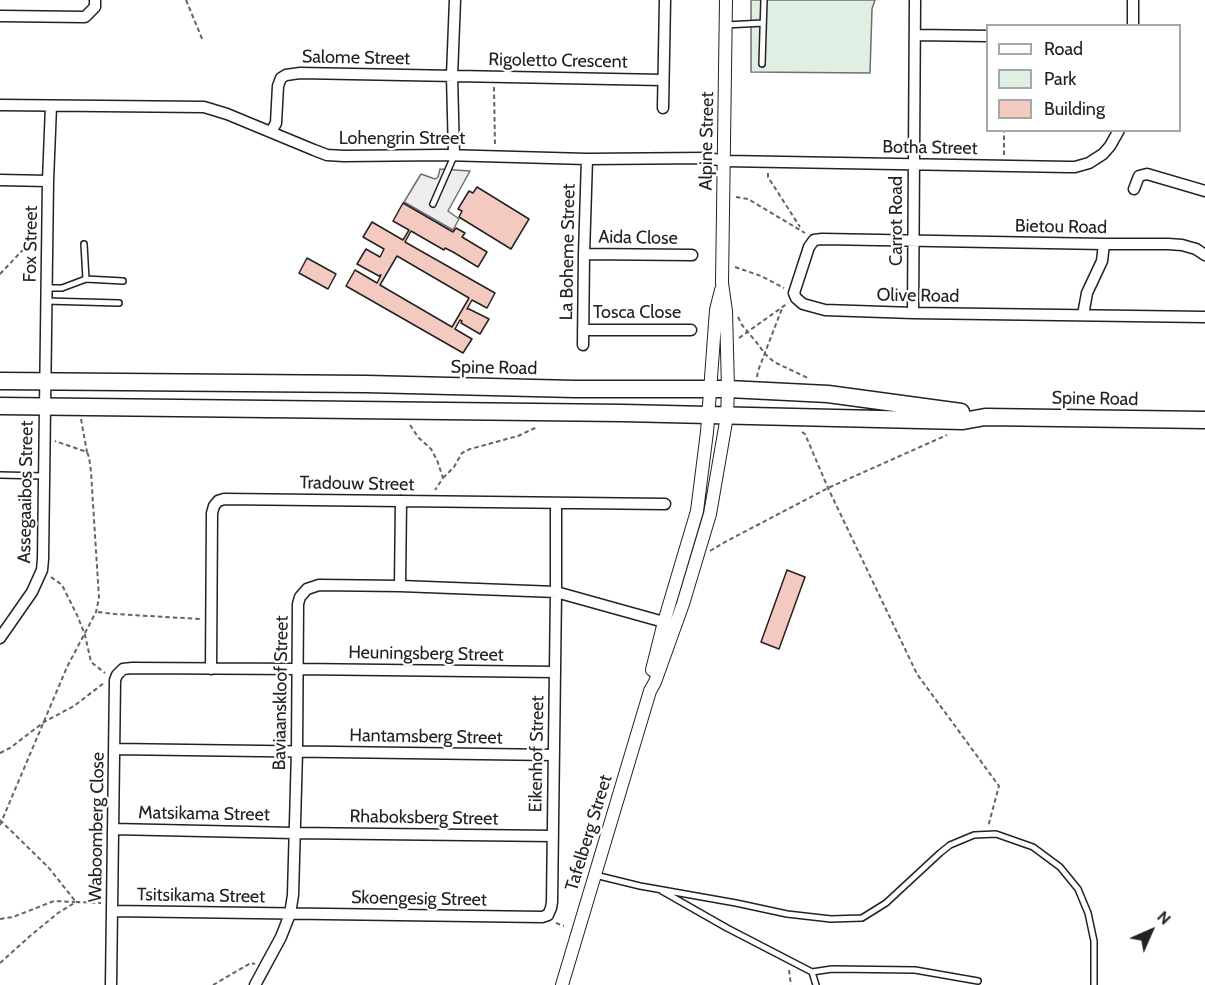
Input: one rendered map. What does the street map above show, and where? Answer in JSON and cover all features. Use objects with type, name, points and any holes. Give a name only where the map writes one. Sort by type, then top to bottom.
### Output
[{"type":"main road","name":"Spine Road","points":[[0,381],[728,389],[828,394],[985,417]]},
{"type":"main road","name":"Spine Road","points":[[0,406],[708,415],[963,421],[985,417],[1205,420]]},
{"type":"street","points":[[0,16],[85,17],[95,7],[95,0]]},
{"type":"street","points":[[454,155],[452,76],[455,0]]},
{"type":"street","points":[[663,108],[665,0]]},
{"type":"street","name":"Alpine Street","points":[[726,0],[722,283],[726,311],[727,416]]},
{"type":"street","name":"Carrot Road","points":[[913,313],[915,0]]},
{"type":"street","points":[[1133,0],[1133,24]]},
{"type":"street","points":[[915,35],[986,36]]},
{"type":"street","name":"Salome Street","points":[[271,132],[276,123],[278,86],[281,78],[286,75],[300,73],[452,76]]},
{"type":"street","name":"Rigoletto Crescent","points":[[452,76],[663,80]]},
{"type":"street","name":"Lohengrin Street","points":[[0,105],[204,107],[221,111],[327,155],[454,155],[587,159],[707,158],[725,161]]},
{"type":"street","name":"Fox Street","points":[[45,406],[51,106]]},
{"type":"street","name":"Botha Street","points":[[725,161],[1076,167],[1103,154],[1118,132]]},
{"type":"street","name":"La Boheme Street","points":[[583,345],[587,159]]},
{"type":"street","points":[[1134,189],[1139,176],[1147,174],[1205,191]]},
{"type":"street","points":[[0,180],[48,181]]},
{"type":"street","points":[[795,295],[809,247],[814,240],[914,240]]},
{"type":"street","name":"Bietou Road","points":[[914,240],[1182,245],[1196,249],[1205,255]]},
{"type":"street","points":[[1083,315],[1087,293],[1102,261],[1104,244]]},
{"type":"street","name":"Aida Close","points":[[584,254],[692,255]]},
{"type":"street","name":"Alpine Street","points":[[708,415],[716,309],[722,283]]},
{"type":"street","name":"Olive Road","points":[[795,295],[803,304],[825,310],[1205,317]]},
{"type":"street","name":"Tosca Close","points":[[583,330],[691,330]]},
{"type":"street","name":"Assegaaibos Street","points":[[0,638],[32,592],[42,570],[45,406]]},
{"type":"street","name":"Tafelberg Street","points":[[562,985],[650,691],[649,680],[669,624],[697,511],[708,415]]},
{"type":"street","name":"Tafelberg Street","points":[[669,624],[683,604],[710,514],[727,416]]},
{"type":"street","name":"Tradouw Street","points":[[211,669],[212,513],[218,501],[234,498],[665,504]]},
{"type":"street","points":[[400,586],[401,501]]},
{"type":"street","name":"Eikenhof Street","points":[[548,915],[552,902],[556,503]]},
{"type":"street","name":"Baviaanskloof Street","points":[[255,985],[281,937],[290,914],[293,895],[298,604],[300,597],[307,589],[319,585],[556,592],[669,624]]},
{"type":"street","name":"Heuningsberg Street","points":[[119,672],[132,668],[555,672]]},
{"type":"street","name":"Waboomberg Close","points":[[111,985],[115,680],[119,672]]},
{"type":"street","name":"Hantamsberg Street","points":[[114,749],[554,755]]},
{"type":"street","name":"Matsikama Street","points":[[113,828],[294,833]]},
{"type":"street","name":"Rhaboksberg Street","points":[[294,833],[553,836]]},
{"type":"street","name":"Tsitsikama Street","points":[[112,906],[290,914]]},
{"type":"street","name":"Skoengesig Street","points":[[290,914],[542,918],[548,915]]},
{"type":"lane","points":[[762,64],[764,0]]},
{"type":"lane","points":[[726,25],[762,23]]},
{"type":"lane","points":[[433,204],[454,155]]},
{"type":"lane","points":[[84,244],[86,279]]},
{"type":"lane","points":[[47,288],[62,288],[86,279],[123,281]]},
{"type":"lane","points":[[46,301],[119,303]]},
{"type":"lane","points":[[0,475],[44,476]]},
{"type":"lane","points":[[595,875],[787,914],[831,919],[862,918],[886,903],[950,845],[974,835],[996,834],[1033,847],[1060,867],[1078,889],[1088,913],[1093,934],[1094,985]]},
{"type":"lane","points":[[658,889],[812,972],[832,969],[915,970],[978,981]]},
{"type":"lane","points":[[812,972],[816,985]]},
{"type":"path","points":[[186,0],[203,41]]},
{"type":"path","points":[[494,82],[495,150]]},
{"type":"path","points":[[1004,132],[1004,156]]},
{"type":"path","points":[[768,172],[768,177],[801,230]]},
{"type":"path","points":[[736,197],[748,199],[814,240]]},
{"type":"path","points":[[0,274],[36,236]]},
{"type":"path","points":[[735,267],[761,276],[795,295],[735,339]]},
{"type":"path","points":[[757,378],[783,306]]},
{"type":"path","points":[[734,312],[747,332],[774,362],[816,382]]},
{"type":"path","points":[[76,902],[49,868],[1,822],[67,667],[96,612],[99,597],[91,472],[80,416]]},
{"type":"path","points":[[406,421],[431,449],[443,478]]},
{"type":"path","points":[[435,496],[435,491],[443,478],[454,467],[462,453],[518,436],[542,423]]},
{"type":"path","points":[[799,429],[805,434],[916,674],[999,786],[986,834]]},
{"type":"path","points":[[705,555],[725,542],[828,488],[948,434]]},
{"type":"path","points":[[52,440],[87,452]]},
{"type":"path","points":[[0,753],[44,722],[74,706],[104,684],[107,675],[91,662],[85,635],[62,585],[50,576]]},
{"type":"path","points":[[96,612],[176,619],[205,619]]},
{"type":"path","points":[[0,919],[54,901],[101,903],[112,906]]},
{"type":"path","points":[[0,963],[58,912],[76,902]]},
{"type":"path","points":[[788,959],[791,985]]},
{"type":"path","points":[[213,985],[251,963],[265,967]]},
{"type":"green space","points":[[751,0],[875,0],[872,9],[870,73],[751,72]]},
{"type":"shaded area","points":[[440,169],[470,171],[448,211],[459,219],[453,230],[404,202],[421,174],[435,179]]},
{"type":"building","points":[[477,187],[529,219],[511,249],[459,217],[462,211],[458,209],[469,191],[473,193]]},
{"type":"building","points":[[403,203],[453,232],[456,228],[465,233],[462,237],[487,252],[478,267],[411,231],[405,242],[495,293],[487,308],[472,300],[467,309],[489,319],[480,334],[461,323],[460,320],[455,329],[472,339],[463,353],[346,286],[355,270],[377,283],[381,275],[357,264],[366,249],[380,257],[384,249],[363,237],[372,222],[403,240],[409,230],[393,221]],"holes":[[[397,256],[469,298],[452,327],[380,285]]]},
{"type":"building","points":[[307,258],[336,274],[328,289],[299,273]]},
{"type":"building","points":[[787,570],[805,577],[779,649],[761,642]]}]
